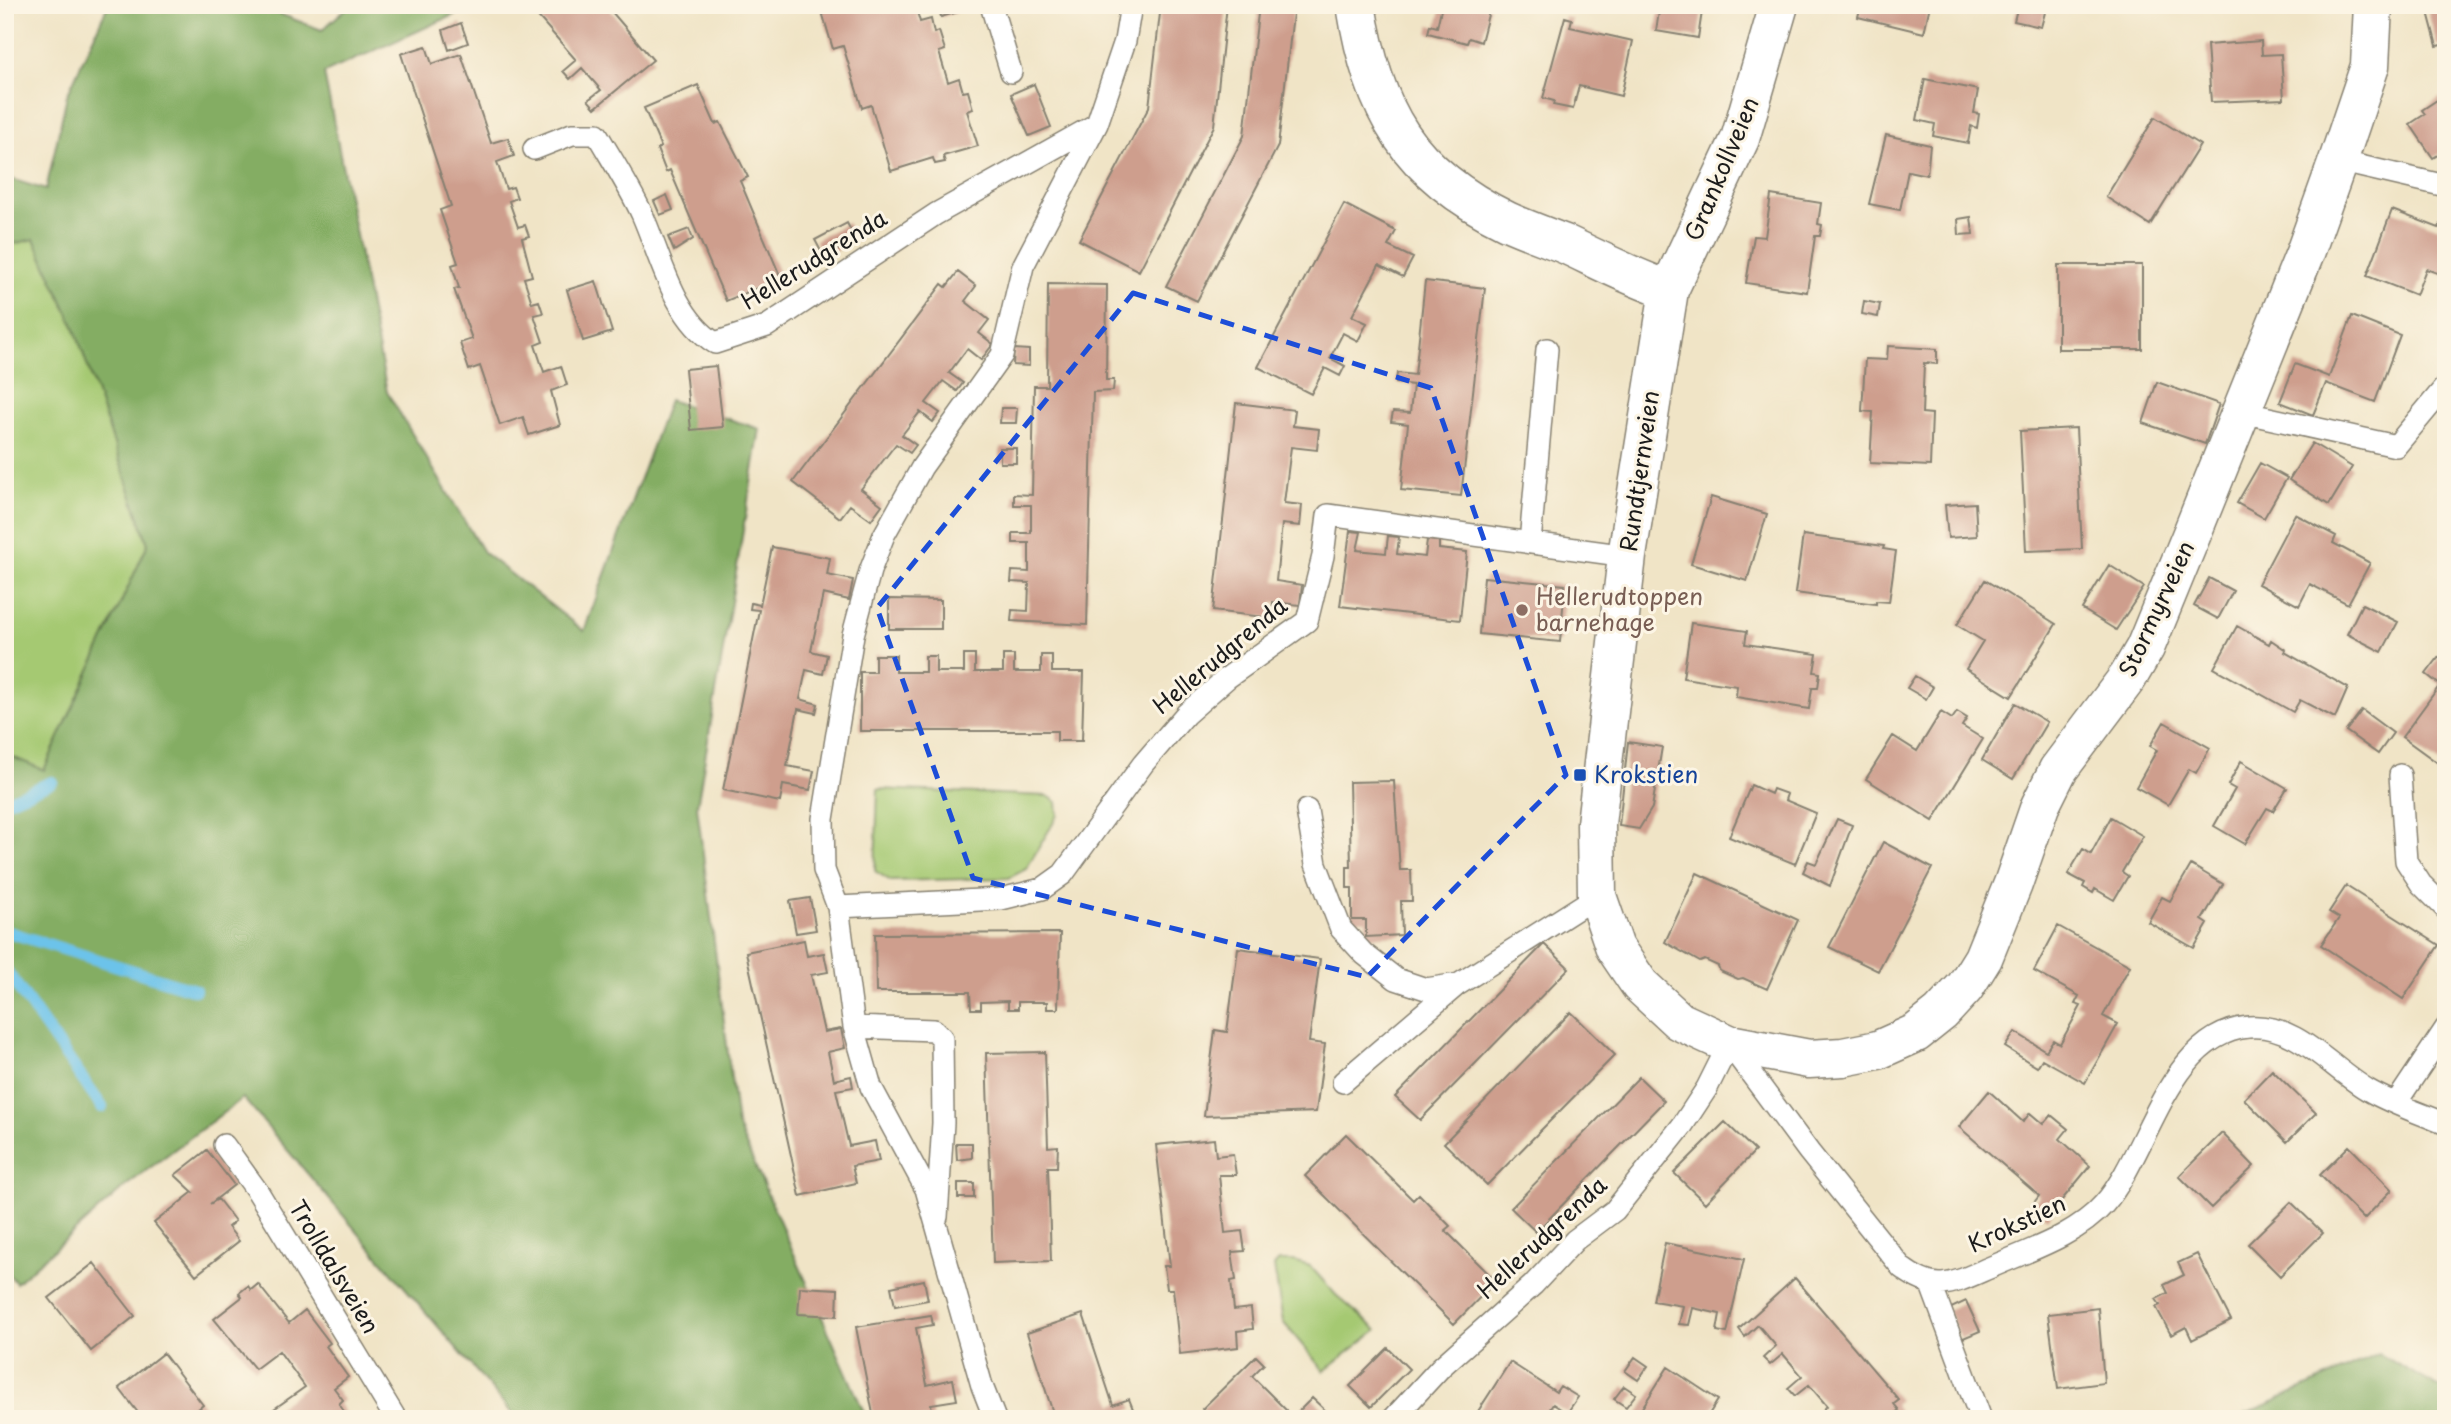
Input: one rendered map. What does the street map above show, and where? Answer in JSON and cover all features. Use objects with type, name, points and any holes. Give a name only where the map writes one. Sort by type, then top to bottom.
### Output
[{"type":"street","points":[[1356,5],[1372,77],[1391,123],[1424,166],[1466,198],[1507,221],[1569,246],[1628,276],[1669,290]]},
{"type":"street","name":"Grankollveien","points":[[1669,290],[1740,139],[1779,5]]},
{"type":"street","name":"Stormyrveien","points":[[1729,1044],[1809,1059],[1843,1057],[1878,1050],[1916,1033],[1941,1013],[1965,986],[1983,958],[2014,884],[2040,806],[2058,770],[2128,677],[2145,648],[2339,161],[2370,66],[2373,5]]},
{"type":"street","name":"Rundtjernveien","points":[[1669,290],[1627,556],[1596,824],[1597,896],[1615,948],[1640,985],[1679,1021],[1729,1044]]},
{"type":"lane","points":[[991,5],[1011,72]]},
{"type":"lane","points":[[995,1419],[982,1387],[926,1189],[871,1087],[854,1027],[838,907],[824,870],[823,819],[853,635],[870,572],[884,535],[922,467],[1002,355],[1023,266],[1097,124],[1122,53],[1131,5]]},
{"type":"lane","name":"Hellerudgrenda","points":[[534,149],[572,134],[597,134],[641,212],[676,295],[698,332],[715,343],[767,326],[936,214],[1097,124]]},
{"type":"lane","points":[[2339,161],[2446,186]]},
{"type":"lane","points":[[1530,543],[1547,349]]},
{"type":"lane","points":[[2241,412],[2396,446],[2446,386]]},
{"type":"lane","name":"Hellerudgrenda","points":[[838,907],[1001,899],[1042,890],[1063,874],[1143,764],[1186,714],[1227,678],[1307,621],[1323,556],[1328,515],[1627,556]]},
{"type":"lane","points":[[2400,775],[2406,861],[2421,884],[2446,909]]},
{"type":"lane","points":[[1307,810],[1316,864],[1341,929],[1363,954],[1396,979],[1426,989],[1459,984]]},
{"type":"lane","points":[[1343,1082],[1459,984],[1597,896]]},
{"type":"lane","points":[[854,1027],[922,1028],[934,1030],[942,1038],[943,1123],[936,1226]]},
{"type":"lane","name":"Krokstien","points":[[1931,1285],[1950,1283],[1981,1271],[2058,1237],[2092,1217],[2120,1182],[2170,1087],[2193,1055],[2214,1038],[2248,1027],[2276,1029],[2307,1045],[2368,1089],[2446,1124]]},
{"type":"lane","points":[[2396,1102],[2446,1028]]},
{"type":"lane","points":[[1729,1044],[1809,1152],[1902,1268],[1921,1282],[1931,1285],[1981,1419]]},
{"type":"lane","name":"Hellerudgrenda","points":[[1393,1419],[1441,1367],[1533,1285],[1575,1240],[1615,1210],[1682,1126],[1707,1088],[1729,1044]]},
{"type":"lane","name":"Trolldalsveien","points":[[224,1145],[265,1204],[396,1419]]},
{"type":"highlighted area","points":[[1133,293],[1431,388],[1566,775],[1367,977],[973,878],[877,608]]},
{"type":"green space","points":[[108,5],[256,5],[322,30],[350,5],[476,5],[324,73],[387,392],[483,552],[584,631],[669,400],[760,429],[697,806],[737,1125],[867,1419],[517,1419],[243,1098],[127,1185],[16,1283],[5,1269],[5,754],[44,770],[148,544],[74,326],[34,239],[5,246],[5,177],[46,190],[67,95]]},
{"type":"green space","points":[[34,239],[74,326],[148,544],[44,771],[5,754],[5,246]]},
{"type":"green space","points":[[878,789],[1048,796],[1057,802],[1058,815],[1026,869],[1009,878],[891,881],[875,871]]},
{"type":"green space","points":[[1279,1261],[1293,1261],[1310,1266],[1336,1295],[1377,1330],[1324,1371],[1283,1322],[1274,1266]]},
{"type":"green space","points":[[2379,1354],[2446,1391],[2446,1419],[2235,1419]]},
{"type":"building","points":[[528,5],[606,5],[653,60],[595,108],[588,100],[601,90],[582,68],[570,79],[563,71],[576,60]]},
{"type":"building","points":[[820,5],[915,5],[920,22],[931,19],[934,33],[939,31],[945,50],[939,52],[948,82],[959,78],[963,92],[968,91],[973,109],[967,111],[978,146],[943,156],[945,162],[935,164],[933,158],[891,171],[871,105],[862,108],[843,46],[833,49]]},
{"type":"building","points":[[938,5],[956,5],[958,12],[941,17]]},
{"type":"building","points":[[1161,5],[1227,5],[1214,126],[1139,271],[1079,240],[1149,107]]},
{"type":"building","points":[[1259,5],[1294,5],[1278,146],[1197,301],[1166,286],[1244,136]]},
{"type":"building","points":[[1442,5],[1490,7],[1481,42],[1469,38],[1467,43],[1428,33],[1430,25],[1437,27]]},
{"type":"building","points":[[1660,5],[1703,5],[1698,38],[1656,31]]},
{"type":"building","points":[[1861,5],[1930,5],[1924,33],[1858,17]]},
{"type":"building","points":[[2018,5],[2047,5],[2041,27],[2014,21]]},
{"type":"building","points":[[2446,5],[2446,44],[2437,46],[2427,8]]},
{"type":"building","points":[[1565,17],[1572,19],[1570,27],[1633,41],[1621,96],[1579,86],[1573,109],[1553,105],[1554,101],[1543,98]]},
{"type":"building","points":[[461,23],[468,43],[449,50],[443,30]]},
{"type":"building","points":[[2261,41],[2262,55],[2281,54],[2284,99],[2211,102],[2207,45]]},
{"type":"building","points":[[426,46],[432,64],[461,54],[491,143],[508,138],[514,156],[497,162],[506,189],[513,187],[517,198],[509,201],[518,227],[525,225],[529,236],[522,238],[532,276],[524,278],[532,303],[539,301],[543,313],[534,315],[543,342],[535,345],[544,372],[561,366],[567,385],[551,391],[560,425],[529,435],[523,417],[500,425],[480,366],[469,370],[460,343],[472,339],[454,289],[459,288],[452,265],[458,263],[440,210],[451,206],[401,54]]},
{"type":"building","points":[[1925,79],[1978,90],[1974,113],[1979,114],[1977,128],[1971,126],[1968,143],[1933,136],[1935,124],[1917,120]]},
{"type":"building","points":[[1034,84],[1051,127],[1029,136],[1011,94]]},
{"type":"building","points":[[698,85],[715,124],[720,122],[748,177],[740,181],[781,278],[726,301],[670,170],[666,172],[657,149],[661,147],[644,108]]},
{"type":"building","points":[[2446,94],[2446,150],[2433,158],[2410,124],[2425,114],[2422,110]]},
{"type":"building","points":[[2155,117],[2200,145],[2150,225],[2106,197]]},
{"type":"building","points":[[1886,135],[1930,145],[1927,175],[1908,171],[1900,210],[1869,204]]},
{"type":"building","points":[[667,195],[673,210],[660,215],[654,201]]},
{"type":"building","points":[[1771,195],[1821,203],[1818,224],[1822,225],[1820,236],[1815,236],[1807,292],[1746,283],[1754,236],[1765,237]]},
{"type":"building","points":[[1344,204],[1396,231],[1388,246],[1413,258],[1403,277],[1379,265],[1352,316],[1367,323],[1358,341],[1343,333],[1330,358],[1345,366],[1340,376],[1325,368],[1311,394],[1258,367]]},
{"type":"building","points":[[2392,210],[2439,228],[2446,210],[2446,276],[2426,269],[2416,295],[2367,276]]},
{"type":"building","points":[[1971,217],[1973,234],[1959,235],[1958,219]]},
{"type":"building","points":[[847,223],[856,240],[824,257],[815,240]]},
{"type":"building","points":[[689,229],[693,239],[674,251],[668,237]]},
{"type":"building","points":[[2058,265],[2142,265],[2142,349],[2058,349]]},
{"type":"building","points":[[958,272],[976,286],[965,301],[989,320],[979,333],[993,344],[981,360],[967,349],[949,373],[963,383],[957,391],[943,381],[926,403],[940,413],[933,422],[920,412],[902,435],[916,445],[910,453],[896,444],[861,489],[882,505],[871,520],[850,505],[840,518],[793,482],[942,284],[946,287]]},
{"type":"building","points":[[596,281],[612,332],[583,341],[567,290]]},
{"type":"building","points":[[1425,281],[1485,288],[1461,496],[1401,490],[1408,424],[1391,422],[1393,412],[1410,413],[1413,385],[1396,383],[1397,373],[1415,375]]},
{"type":"building","points":[[1048,284],[1107,285],[1106,380],[1114,380],[1113,391],[1093,392],[1087,625],[1011,621],[1012,610],[1028,611],[1029,583],[1011,582],[1012,571],[1029,572],[1029,543],[1013,543],[1013,533],[1031,533],[1031,505],[1014,505],[1014,494],[1032,495],[1034,386],[1047,386]]},
{"type":"building","points":[[1864,301],[1880,304],[1878,317],[1862,314]]},
{"type":"building","points":[[2352,316],[2400,335],[2375,402],[2326,383],[2313,415],[2280,402],[2295,364],[2329,377]]},
{"type":"building","points":[[1888,346],[1937,349],[1937,364],[1924,363],[1922,413],[1932,414],[1930,466],[1870,463],[1873,412],[1862,411],[1865,359],[1887,360]]},
{"type":"building","points":[[1014,349],[1029,350],[1029,366],[1013,365]]},
{"type":"building","points":[[716,366],[723,427],[691,430],[685,369]]},
{"type":"building","points":[[2157,382],[2219,404],[2205,444],[2143,423]]},
{"type":"building","points":[[1236,403],[1295,410],[1293,426],[1319,429],[1317,450],[1291,447],[1284,503],[1302,505],[1300,526],[1282,524],[1276,581],[1302,585],[1300,605],[1273,602],[1272,618],[1213,611]]},
{"type":"building","points":[[1001,408],[1017,408],[1016,423],[1000,423]]},
{"type":"building","points":[[2076,428],[2082,549],[2026,551],[2020,431]]},
{"type":"building","points":[[2312,443],[2352,467],[2329,505],[2289,480]]},
{"type":"building","points":[[1000,448],[1016,448],[1016,463],[1000,463]]},
{"type":"building","points":[[2260,463],[2287,478],[2264,518],[2237,503]]},
{"type":"building","points":[[1711,497],[1767,514],[1747,581],[1691,564]]},
{"type":"building","points":[[1975,503],[1977,536],[1948,538],[1945,505]]},
{"type":"building","points":[[2295,514],[2336,536],[2333,543],[2370,563],[2348,604],[2310,584],[2299,606],[2258,584]]},
{"type":"building","points":[[1350,531],[1361,532],[1357,550],[1386,553],[1388,536],[1399,537],[1397,554],[1425,557],[1427,540],[1439,541],[1439,549],[1467,552],[1460,620],[1340,606]]},
{"type":"building","points":[[1803,535],[1884,546],[1883,549],[1896,551],[1889,602],[1876,601],[1876,604],[1795,593]]},
{"type":"building","points":[[772,547],[830,558],[827,575],[853,580],[849,600],[823,594],[811,651],[827,655],[823,674],[806,670],[800,699],[818,704],[816,713],[798,709],[787,766],[814,771],[810,790],[783,785],[780,802],[723,790],[759,610],[750,609],[751,603],[760,605]]},
{"type":"building","points":[[2109,565],[2144,587],[2116,630],[2082,609]]},
{"type":"building","points":[[1484,577],[1565,585],[1560,642],[1479,634]]},
{"type":"building","points":[[2209,578],[2233,591],[2218,619],[2194,606]]},
{"type":"building","points":[[1985,580],[2056,624],[2011,697],[1966,669],[1983,641],[1957,625]]},
{"type":"building","points":[[889,599],[941,600],[941,629],[889,629]]},
{"type":"building","points":[[2362,604],[2398,622],[2382,652],[2347,634]]},
{"type":"building","points":[[1691,623],[1747,631],[1745,644],[1817,654],[1814,672],[1820,673],[1818,688],[1812,688],[1809,709],[1736,697],[1737,686],[1683,678]]},
{"type":"building","points":[[2237,626],[2269,644],[2271,640],[2286,650],[2285,652],[2348,688],[2335,718],[2300,700],[2293,712],[2214,668]]},
{"type":"building","points":[[875,655],[896,655],[896,672],[925,672],[925,656],[936,656],[936,672],[964,672],[964,655],[975,655],[975,672],[1003,672],[1003,655],[1014,655],[1014,672],[1041,672],[1041,655],[1052,655],[1052,672],[1084,672],[1082,741],[1057,741],[1057,731],[860,731],[860,672],[875,672]]},
{"type":"building","points":[[2439,657],[2446,662],[2446,769],[2402,737],[2440,685],[2426,674]]},
{"type":"building","points":[[1915,676],[1933,687],[1926,699],[1907,688]]},
{"type":"building","points":[[2015,703],[2047,722],[2013,779],[1982,760]]},
{"type":"building","points":[[2362,710],[2393,733],[2378,754],[2346,731]]},
{"type":"building","points":[[1941,712],[1952,719],[1957,712],[1967,718],[1962,726],[1983,739],[1933,821],[1866,779],[1893,736],[1917,751]]},
{"type":"building","points":[[2164,722],[2210,748],[2196,773],[2189,769],[2168,805],[2136,787],[2157,750],[2150,746]]},
{"type":"building","points":[[1628,742],[1662,747],[1652,808],[1639,829],[1619,826]]},
{"type":"building","points":[[2241,761],[2287,788],[2273,811],[2267,808],[2245,844],[2214,826],[2235,789],[2228,785]]},
{"type":"building","points":[[1394,781],[1400,870],[1411,870],[1412,901],[1401,901],[1402,935],[1366,937],[1366,920],[1352,920],[1352,888],[1347,888],[1347,867],[1351,867],[1349,782]]},
{"type":"building","points":[[1751,785],[1771,794],[1773,789],[1787,794],[1785,800],[1816,813],[1795,864],[1729,837]]},
{"type":"building","points":[[2111,817],[2143,836],[2122,872],[2128,876],[2114,900],[2095,889],[2093,893],[2083,887],[2085,883],[2068,874],[2083,849],[2091,854]]},
{"type":"building","points":[[1837,819],[1852,825],[1830,886],[1803,872],[1808,861],[1816,864]]},
{"type":"building","points":[[1883,842],[1932,868],[1878,971],[1829,947]]},
{"type":"building","points":[[2191,865],[2223,884],[2202,920],[2208,924],[2194,948],[2148,922],[2162,897],[2170,901]]},
{"type":"building","points":[[1697,873],[1798,920],[1767,989],[1720,971],[1718,966],[1705,960],[1700,962],[1665,942]]},
{"type":"building","points":[[2346,886],[2439,945],[2403,999],[2321,945],[2339,918],[2329,912]]},
{"type":"building","points":[[810,898],[816,930],[796,933],[790,901]]},
{"type":"building","points":[[2058,926],[2130,966],[2103,1016],[2118,1024],[2085,1083],[2042,1059],[2037,1067],[2005,1047],[2015,1032],[2046,1051],[2053,1040],[2060,1044],[2081,1006],[2075,1004],[2079,996],[2034,971]]},
{"type":"building","points":[[1060,933],[1058,1009],[1047,1009],[1047,1002],[1018,1002],[1018,1009],[1008,1009],[1008,1001],[981,1002],[981,1009],[971,1009],[970,992],[876,992],[875,934]]},
{"type":"building","points":[[804,940],[807,956],[824,953],[828,972],[811,975],[824,1032],[841,1029],[845,1048],[828,1052],[834,1080],[851,1076],[853,1087],[836,1090],[849,1146],[875,1141],[879,1161],[852,1166],[856,1183],[800,1196],[746,952]]},
{"type":"building","points":[[1544,944],[1569,968],[1420,1120],[1395,1097]]},
{"type":"building","points":[[1238,948],[1320,959],[1309,1042],[1325,1044],[1316,1112],[1204,1116],[1215,1030],[1227,1032]]},
{"type":"building","points":[[1571,1012],[1615,1055],[1487,1185],[1444,1143]]},
{"type":"building","points":[[1045,1052],[1048,1147],[1058,1146],[1057,1167],[1048,1167],[1051,1261],[993,1263],[986,1053]]},
{"type":"building","points":[[2272,1070],[2316,1113],[2287,1142],[2244,1099]]},
{"type":"building","points":[[1639,1077],[1664,1101],[1536,1232],[1511,1208]]},
{"type":"building","points":[[1989,1091],[2023,1122],[2030,1113],[2043,1124],[2051,1115],[2068,1129],[2060,1139],[2090,1166],[2047,1218],[2032,1205],[2039,1196],[1959,1127]]},
{"type":"building","points":[[1725,1122],[1755,1151],[1705,1203],[1674,1173]]},
{"type":"building","points":[[2222,1133],[2254,1166],[2211,1208],[2179,1176]]},
{"type":"building","points":[[1346,1134],[1413,1200],[1419,1194],[1450,1226],[1445,1230],[1496,1281],[1454,1324],[1305,1176]]},
{"type":"building","points":[[1214,1139],[1216,1156],[1233,1154],[1236,1175],[1219,1175],[1225,1233],[1242,1231],[1245,1251],[1232,1252],[1236,1280],[1231,1281],[1234,1310],[1251,1308],[1253,1329],[1237,1331],[1238,1347],[1180,1354],[1173,1289],[1167,1289],[1164,1266],[1170,1266],[1156,1145]]},
{"type":"building","points":[[956,1143],[972,1143],[972,1158],[957,1160]]},
{"type":"building","points":[[2349,1146],[2392,1190],[2364,1219],[2320,1175]]},
{"type":"building","points":[[207,1150],[234,1185],[210,1204],[218,1199],[235,1221],[228,1227],[239,1241],[196,1275],[154,1223],[193,1192],[175,1175]]},
{"type":"building","points":[[958,1183],[974,1183],[974,1198],[958,1198]]},
{"type":"building","points":[[2291,1202],[2323,1233],[2280,1276],[2248,1244]]},
{"type":"building","points":[[1665,1243],[1744,1259],[1727,1333],[1717,1331],[1720,1314],[1693,1308],[1689,1325],[1679,1324],[1683,1306],[1653,1301]]},
{"type":"building","points":[[2197,1254],[2231,1320],[2192,1340],[2186,1327],[2171,1335],[2156,1307],[2160,1305],[2156,1299],[2168,1293],[2164,1285],[2184,1275],[2178,1263]]},
{"type":"building","points":[[94,1263],[135,1316],[91,1351],[49,1298]]},
{"type":"building","points":[[1795,1278],[1899,1400],[1894,1404],[1899,1410],[1888,1419],[1880,1415],[1876,1419],[1838,1419],[1834,1414],[1828,1419],[1815,1419],[1827,1406],[1809,1385],[1795,1396],[1788,1388],[1802,1376],[1783,1354],[1770,1365],[1763,1358],[1776,1346],[1758,1325],[1745,1337],[1739,1329]]},
{"type":"building","points":[[924,1280],[928,1300],[895,1306],[891,1287]]},
{"type":"building","points":[[258,1284],[289,1323],[305,1310],[330,1343],[326,1346],[348,1377],[334,1388],[343,1400],[339,1404],[349,1419],[281,1419],[274,1409],[305,1387],[279,1351],[255,1369],[214,1319],[242,1297],[239,1293],[248,1286],[251,1290]]},
{"type":"building","points":[[800,1287],[838,1289],[837,1316],[798,1314]]},
{"type":"building","points":[[1966,1301],[1980,1331],[1961,1339],[1947,1310]]},
{"type":"building","points":[[2098,1308],[2104,1383],[2058,1389],[2048,1314]]},
{"type":"building","points":[[1083,1314],[1113,1405],[1129,1399],[1133,1409],[1116,1414],[1118,1419],[1055,1419],[1027,1333]]},
{"type":"building","points":[[931,1315],[933,1325],[916,1328],[927,1385],[953,1379],[957,1400],[931,1404],[933,1419],[874,1419],[856,1327]]},
{"type":"building","points":[[1388,1348],[1409,1369],[1371,1407],[1350,1386]]},
{"type":"building","points":[[163,1353],[203,1405],[186,1419],[143,1419],[119,1388]]},
{"type":"building","points":[[1256,1356],[1264,1364],[1252,1376],[1293,1417],[1312,1398],[1326,1411],[1319,1419],[1212,1419],[1202,1409]]},
{"type":"building","points":[[1635,1357],[1648,1366],[1638,1380],[1625,1371]]},
{"type":"building","points":[[1510,1362],[1556,1392],[1560,1386],[1578,1397],[1567,1413],[1553,1404],[1543,1419],[1473,1419]]},
{"type":"building","points":[[1668,1367],[1718,1400],[1706,1419],[1635,1419]]},
{"type":"building","points":[[1624,1386],[1636,1394],[1626,1407],[1614,1399]]},
{"type":"waterway","points":[[5,802],[52,782]]},
{"type":"waterway","points":[[5,931],[195,990]]},
{"type":"waterway","points":[[5,969],[102,1107]]},
{"type":"place","name":"Hellerudtoppen barnehage","points":[[1522,610]]},
{"type":"place","name":"Krokstien","points":[[1580,775]]}]
